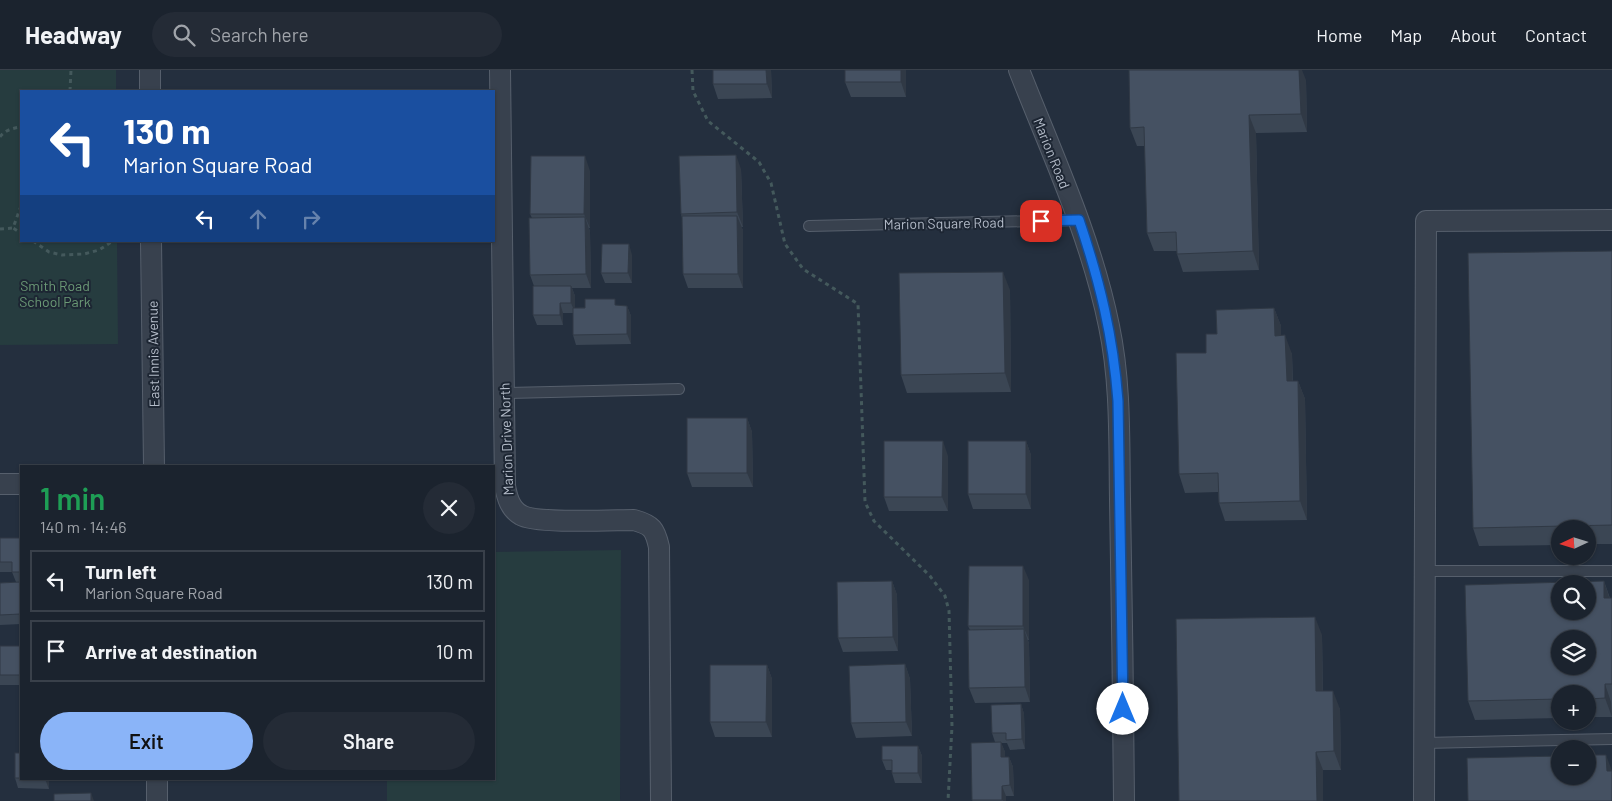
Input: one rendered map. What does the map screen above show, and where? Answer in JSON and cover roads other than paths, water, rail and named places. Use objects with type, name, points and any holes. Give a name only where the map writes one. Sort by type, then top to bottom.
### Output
[{"type":"street","points":[[150,70],[150,90]]},
{"type":"street","name":"Marion Drive North","points":[[500,70],[505,486],[509,503],[521,516],[539,520],[634,520],[647,524],[656,534],[659,547],[661,801]]},
{"type":"street","name":"Marion Road","points":[[1019,70],[1079,220],[1100,287],[1110,328],[1118,401],[1124,801]]},
{"type":"street","points":[[1424,801],[1426,221],[1612,220]]},
{"type":"street","name":"East Innis Avenue","points":[[152,242],[154,465]]},
{"type":"street","points":[[0,484],[20,484]]},
{"type":"street","points":[[157,780],[157,801]]},
{"type":"lane","name":"Marion Square Road","points":[[809,226],[1079,220]]},
{"type":"lane","points":[[504,393],[679,389]]},
{"type":"lane","points":[[1425,571],[1612,571]]},
{"type":"lane","points":[[1424,743],[1612,739]]},
{"type":"park label","name":"Smith Road School Park","points":[[55,294]]}]
